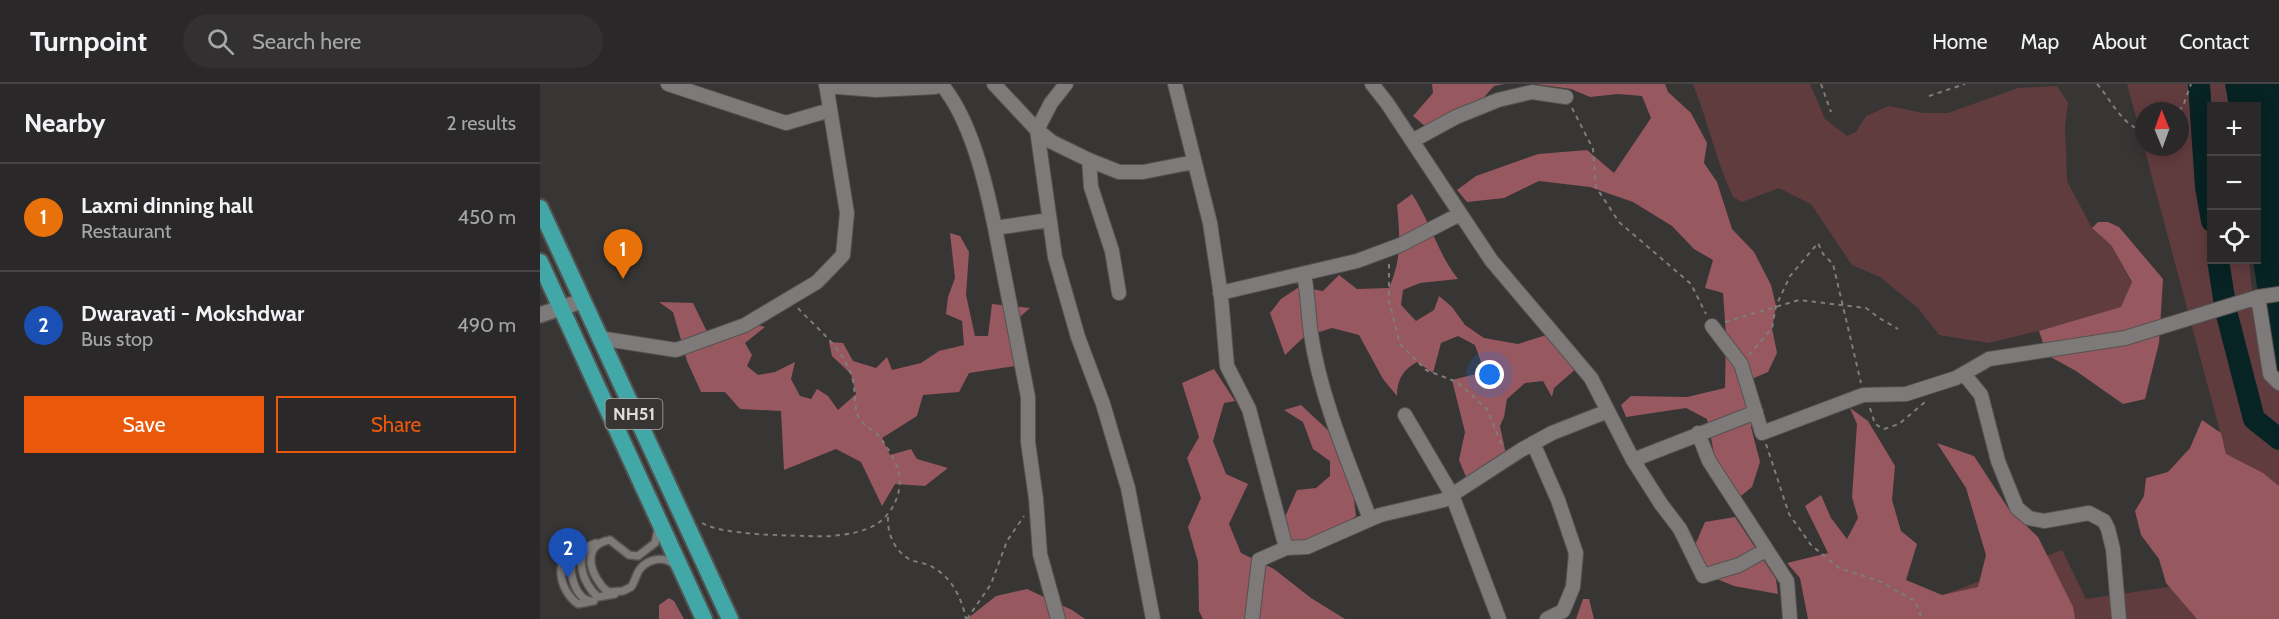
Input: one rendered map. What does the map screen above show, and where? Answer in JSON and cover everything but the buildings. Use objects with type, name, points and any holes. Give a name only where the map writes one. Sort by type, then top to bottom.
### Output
[{"type":"highway","name":"NH51","points":[[540,208],[730,619]]},
{"type":"highway","name":"NH51","points":[[540,262],[704,619]]},
{"type":"main road","points":[[540,315],[582,301]]},
{"type":"street","points":[[668,84],[786,123],[831,110]]},
{"type":"street","points":[[599,338],[676,350],[745,325],[817,282],[843,255],[847,213],[826,85],[876,90],[935,87],[940,84],[952,98],[982,171],[995,228],[1028,397],[1028,442],[1036,499],[1040,554],[1058,619]]},
{"type":"street","points":[[994,84],[1037,130],[1052,142],[1119,172],[1143,172],[1194,162]]},
{"type":"street","points":[[1066,84],[1051,103],[1037,130],[1055,257],[1078,337],[1103,404],[1128,488],[1153,619]]},
{"type":"street","points":[[1176,84],[1210,223],[1227,366],[1249,408],[1286,548]]},
{"type":"street","points":[[1372,84],[1491,260],[1591,378],[1633,460],[1680,529],[1703,576],[1739,565],[1766,550]]},
{"type":"street","points":[[1412,141],[1456,117],[1498,100],[1532,92],[1566,97]]},
{"type":"street","points":[[1089,160],[1091,188],[1112,251],[1119,293]]},
{"type":"street","points":[[1220,293],[1357,261],[1387,250],[1460,214]]},
{"type":"street","points":[[995,228],[1049,220]]},
{"type":"street","points":[[1304,274],[1311,335],[1323,384],[1350,467],[1371,519]]},
{"type":"street","points":[[1713,326],[1741,364],[1762,433],[1863,395],[1906,394],[1956,378],[1989,359],[2125,338],[2258,297],[2279,294]]},
{"type":"street","points":[[2258,297],[2270,374],[2279,383]]},
{"type":"street","points":[[1964,374],[1981,395],[1998,461],[2017,508],[2029,518],[2044,521],[2089,513],[2104,520],[2113,549],[2120,619]]},
{"type":"street","points":[[1252,619],[1259,560],[1286,548],[1307,547],[1380,515],[1444,500],[1533,443],[1608,411]]},
{"type":"street","points":[[1633,460],[1756,412]]},
{"type":"street","points":[[1405,415],[1452,495],[1498,619]]},
{"type":"street","points":[[1698,433],[1710,461],[1787,581],[1790,619]]},
{"type":"street","points":[[1533,443],[1558,500],[1576,553],[1573,587],[1563,611],[1547,619]]},
{"type":"lane","points":[[657,517],[658,534],[655,543],[639,556],[629,555],[610,540],[580,548],[571,564],[573,578],[582,598],[594,602],[632,587],[639,570],[662,558],[670,560],[684,576]]},
{"type":"lane","points":[[601,542],[594,547],[590,557],[591,565],[602,587],[608,592],[623,591]]},
{"type":"lane","points":[[589,545],[581,557],[582,567],[591,592],[603,598]]},
{"type":"path","points":[[1821,84],[1831,112]]},
{"type":"path","points":[[1929,96],[1965,84]]},
{"type":"path","points":[[2097,84],[2125,122],[2135,127]]},
{"type":"path","points":[[2184,102],[2191,84]]},
{"type":"path","points":[[1566,97],[1593,149],[1596,187],[1619,222],[1691,284],[1713,326],[1799,300],[1866,308],[1898,329]]},
{"type":"path","points":[[1741,364],[1772,328],[1776,306],[1790,276],[1818,243],[1823,254],[1833,264],[1859,366],[1863,395],[1875,424],[1884,429],[1899,424],[1931,398]]},
{"type":"path","points":[[1387,250],[1390,273],[1389,301],[1400,344],[1426,370],[1457,382],[1487,409],[1507,459]]},
{"type":"path","points":[[789,299],[827,335],[840,353],[851,374],[856,394],[857,414],[866,427],[881,438],[899,473],[897,498],[888,517],[887,528],[895,547],[910,560],[933,567],[948,579],[963,606],[966,619]]},
{"type":"path","points":[[1762,433],[1789,514],[1811,545],[1839,568],[1879,580],[1915,601],[1922,619]]},
{"type":"path","points":[[966,619],[991,584],[1007,541],[1036,499]]},
{"type":"path","points":[[679,509],[706,525],[757,534],[828,537],[871,528],[888,517]]},
{"type":"shaded area","points":[[1432,84],[1505,84],[1494,86],[1478,104],[1426,127],[1413,116],[1433,93]]},
{"type":"shaded area","points":[[1535,84],[1665,84],[1668,92],[1691,113],[1707,143],[1704,163],[1717,182],[1732,229],[1754,252],[1771,285],[1776,306],[1772,328],[1777,353],[1768,372],[1747,381],[1756,412],[1751,427],[1760,462],[1752,487],[1741,496],[1715,469],[1707,419],[1686,408],[1626,417],[1621,405],[1631,396],[1687,397],[1725,388],[1726,335],[1723,293],[1705,288],[1713,260],[1694,249],[1672,226],[1633,202],[1590,187],[1539,181],[1504,198],[1467,202],[1457,190],[1476,176],[1538,154],[1587,150],[1614,173],[1651,118],[1642,96],[1618,94],[1590,97],[1571,89]]},
{"type":"shaded area","points":[[1693,84],[1810,84],[1825,119],[1847,136],[1856,132],[1866,116],[1889,106],[1923,113],[1948,113],[2018,88],[2057,86],[2068,103],[2065,126],[2067,181],[2092,228],[2111,245],[2132,283],[2121,307],[2070,323],[1989,343],[1939,335],[1918,308],[1880,277],[1852,265],[1811,204],[1779,188],[1742,202],[1733,197]]},
{"type":"shaded area","points":[[2127,84],[2225,84],[2228,102],[2207,102],[2207,264],[2249,264],[2253,299],[2279,383],[2279,619],[1880,619],[2062,550],[2086,599],[2183,585],[2226,454],[2146,156],[2189,156],[2189,102],[2135,102],[2135,113]]},
{"type":"shaded area","points":[[1412,194],[1445,259],[1458,279],[1420,283],[1403,290],[1401,305],[1416,321],[1434,310],[1439,296],[1452,307],[1465,325],[1484,338],[1518,344],[1553,333],[1577,368],[1554,388],[1552,397],[1543,381],[1525,383],[1507,399],[1500,426],[1507,459],[1469,484],[1459,460],[1465,432],[1452,380],[1476,374],[1482,365],[1475,345],[1458,336],[1441,343],[1433,373],[1417,362],[1412,365],[1400,380],[1397,396],[1383,379],[1359,335],[1332,328],[1304,337],[1285,355],[1270,313],[1281,299],[1299,287],[1323,291],[1339,275],[1357,289],[1389,288],[1396,267],[1399,247],[1397,205]]},
{"type":"shaded area","points":[[2098,222],[2108,222],[2119,227],[2163,279],[2159,343],[2145,399],[2123,404],[2076,371],[2047,355],[2039,331],[2121,307],[2132,282],[2111,245],[2092,228]]},
{"type":"shaded area","points":[[950,233],[960,236],[969,252],[966,295],[975,336],[988,336],[992,304],[1030,308],[1007,328],[1015,366],[969,373],[959,392],[923,395],[917,416],[882,438],[890,455],[911,449],[917,459],[948,468],[925,486],[895,484],[882,506],[861,462],[836,449],[784,470],[781,411],[740,409],[725,392],[701,392],[687,361],[673,312],[659,302],[693,303],[710,338],[755,324],[765,327],[745,343],[752,355],[747,366],[758,375],[775,372],[795,362],[791,379],[800,396],[811,399],[817,389],[828,396],[838,410],[856,394],[851,374],[832,356],[829,342],[843,343],[853,361],[876,368],[887,357],[892,370],[921,363],[939,351],[964,345],[962,321],[946,314],[948,297],[955,278]]},
{"type":"shaded area","points":[[1214,369],[1235,401],[1224,403],[1213,441],[1226,474],[1248,484],[1229,524],[1241,553],[1274,569],[1311,598],[1345,619],[1203,619],[1199,611],[1198,562],[1188,527],[1201,498],[1187,458],[1199,437],[1182,383]]},
{"type":"shaded area","points":[[1301,405],[1331,433],[1350,467],[1356,516],[1318,542],[1286,548],[1284,519],[1297,490],[1316,488],[1330,476],[1330,461],[1313,449],[1303,422],[1284,410]]},
{"type":"shaded area","points":[[1850,408],[1868,421],[1895,466],[1892,500],[1901,531],[1917,544],[1906,580],[1942,595],[1978,587],[1986,555],[1966,488],[1937,443],[1974,456],[2008,508],[2038,537],[2073,607],[2075,619],[1808,619],[1800,578],[1787,563],[1828,553],[1805,506],[1821,495],[1831,518],[1847,539],[1858,518],[1852,497],[1857,424]]},
{"type":"shaded area","points":[[2202,420],[2221,433],[2226,454],[2263,473],[2279,486],[2279,619],[2197,619],[2166,583],[2159,559],[2141,535],[2135,511],[2144,496],[2146,478],[2168,472],[2190,448]]},
{"type":"shaded area","points":[[1735,517],[1776,579],[1778,594],[1734,586],[1707,575],[1695,545],[1705,522]]},
{"type":"shaded area","points":[[1027,589],[1072,610],[1085,619],[967,619],[996,596]]},
{"type":"shaded area","points":[[669,598],[674,601],[684,619],[659,619],[659,605]]},
{"type":"shaded area","points":[[1583,599],[1589,599],[1594,619],[1576,619]]},
{"type":"water","points":[[2225,84],[2279,84],[2279,384],[2270,374],[2254,264],[2261,264],[2261,102],[2228,102]]},
{"type":"waterway","points":[[2199,84],[2206,187],[2210,210]]},
{"type":"waterway","points":[[2219,264],[2226,311],[2254,419],[2279,439]]},
{"type":"place","name":"Laxmi dinning hall","points":[[623,279]]},
{"type":"place","name":"Dwaravati - Mokshdwar","points":[[568,578]]}]
